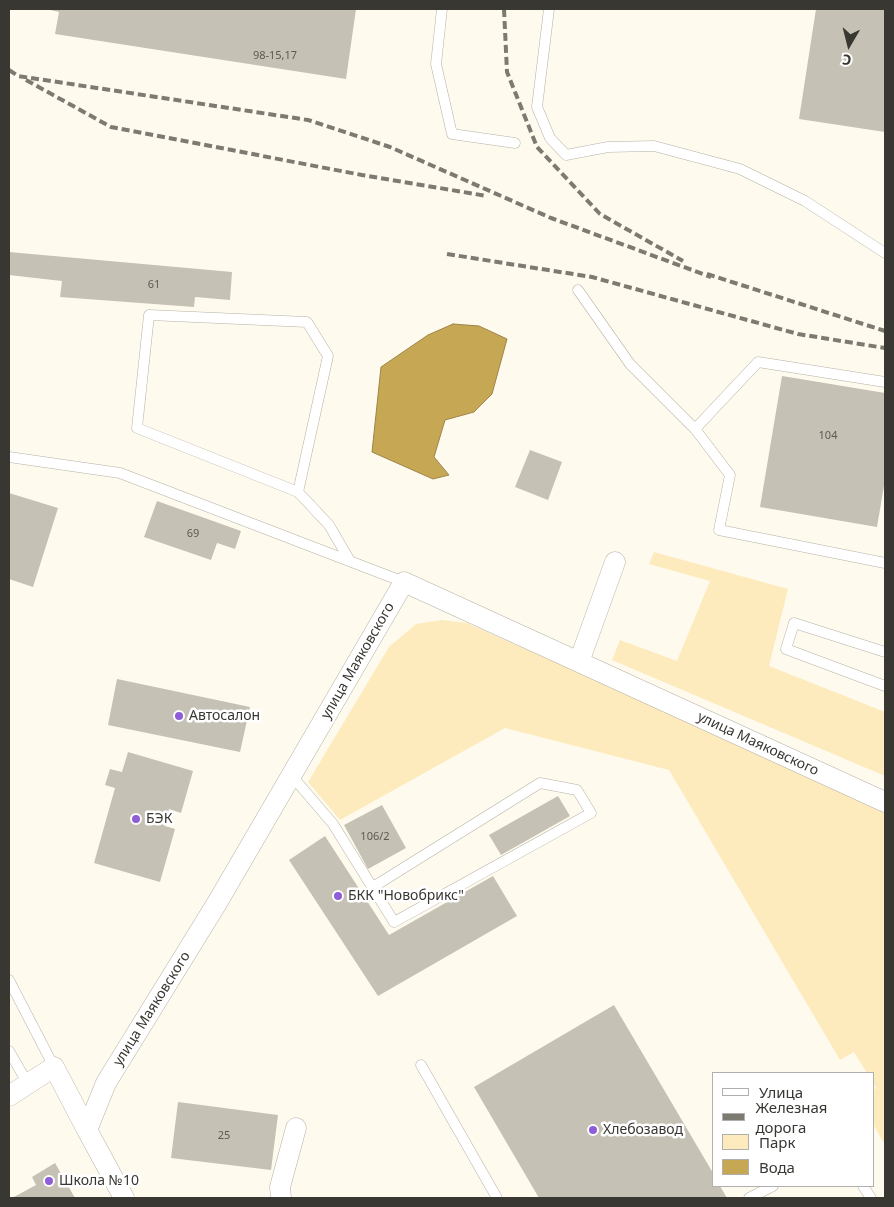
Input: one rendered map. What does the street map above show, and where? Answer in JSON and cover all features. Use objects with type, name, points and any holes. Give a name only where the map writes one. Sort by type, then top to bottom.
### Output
[{"type":"street","points":[[579,662],[615,562]]},
{"type":"street","name":"улица Маяковского","points":[[87,1130],[106,1083],[217,903],[404,582],[885,802]]},
{"type":"street","points":[[9,1096],[54,1067],[124,1198]]},
{"type":"street","points":[[281,1198],[280,1187],[296,1128]]},
{"type":"lane","points":[[442,9],[436,64],[452,134],[516,143]]},
{"type":"lane","points":[[549,9],[537,107],[550,138],[566,155],[608,146],[654,146],[740,169],[805,201],[885,253]]},
{"type":"lane","points":[[578,290],[630,364],[695,428],[730,474],[719,530],[885,563]]},
{"type":"lane","points":[[298,492],[328,356],[307,322],[150,315],[137,428],[298,492],[330,525],[350,562]]},
{"type":"lane","points":[[695,428],[758,362],[885,382]]},
{"type":"lane","points":[[9,457],[120,473],[404,582]]},
{"type":"lane","points":[[885,652],[794,623],[786,649],[885,686]]},
{"type":"lane","points":[[292,776],[333,824],[394,922],[591,813],[577,790],[540,783],[373,888]]},
{"type":"lane","points":[[9,980],[54,1067]]},
{"type":"lane","points":[[9,1050],[28,1084]]},
{"type":"lane","points":[[421,1064],[497,1198]]},
{"type":"lane","points":[[749,1198],[770,1187]]},
{"type":"lane","points":[[865,1187],[871,1198]]},
{"type":"green space","points":[[654,552],[788,589],[769,666],[885,712],[885,776],[612,660],[620,640],[677,661],[710,581],[649,564]]},
{"type":"green space","points":[[442,620],[467,623],[885,810],[885,1145],[874,1126],[874,1089],[876,1088],[874,1085],[874,1072],[866,1072],[854,1052],[840,1060],[669,770],[505,728],[340,820],[308,782],[389,647],[416,624]]},
{"type":"water","points":[[453,324],[479,326],[507,339],[492,394],[474,412],[445,420],[434,457],[449,475],[433,479],[372,452],[381,367],[428,335]]},
{"type":"building","points":[[46,9],[356,9],[346,79],[55,34],[59,12]]},
{"type":"building","points":[[816,9],[885,9],[885,132],[799,119]]},
{"type":"building","points":[[9,252],[232,272],[230,300],[195,297],[194,307],[60,297],[62,281],[9,275]]},
{"type":"building","points":[[782,376],[885,393],[885,480],[877,527],[760,507]]},
{"type":"building","points":[[530,450],[562,462],[548,500],[515,487]]},
{"type":"building","points":[[9,493],[58,508],[33,587],[9,579]]},
{"type":"building","points":[[157,501],[241,531],[235,549],[217,543],[211,560],[144,537]]},
{"type":"building","name":"Автосалон","points":[[117,679],[250,707],[240,752],[108,725]]},
{"type":"building","name":"БЭК","points":[[128,752],[193,771],[181,813],[169,809],[165,826],[175,829],[160,882],[94,863],[115,788],[105,785],[110,769],[122,772]]},
{"type":"building","points":[[558,796],[570,816],[501,855],[489,835]]},
{"type":"building","name":"БКК \"Новобрикс\"","points":[[382,805],[406,848],[368,869],[344,825]]},
{"type":"building","name":"БКК \"Новобрикс\"","points":[[325,836],[389,935],[493,876],[517,916],[378,996],[289,860]]},
{"type":"building","name":"Хлебозавод","points":[[614,1005],[712,1171],[712,1187],[721,1187],[727,1198],[539,1198],[474,1087]]},
{"type":"building","points":[[178,1102],[278,1115],[271,1170],[171,1158]]},
{"type":"building","name":"Школа №10","points":[[55,1163],[75,1198],[12,1198],[36,1185],[32,1177]]},
{"type":"railway","points":[[504,9],[507,72],[537,147],[600,214],[683,261]]},
{"type":"railway","points":[[9,70],[18,76],[308,120],[390,147],[551,218],[711,277]]},
{"type":"railway","points":[[26,80],[111,127],[362,175],[487,196]]},
{"type":"railway","points":[[447,254],[592,277],[798,334],[885,348]]},
{"type":"railway","points":[[707,274],[885,331]]},
{"type":"place","name":"Автосалон","points":[[179,716]]},
{"type":"place","name":"БЭК","points":[[136,819]]},
{"type":"place","name":"БКК \"Новобрикс\"","points":[[338,896]]},
{"type":"place","name":"Хлебозавод","points":[[593,1130]]},
{"type":"place","name":"Школа №10","points":[[49,1181]]}]
